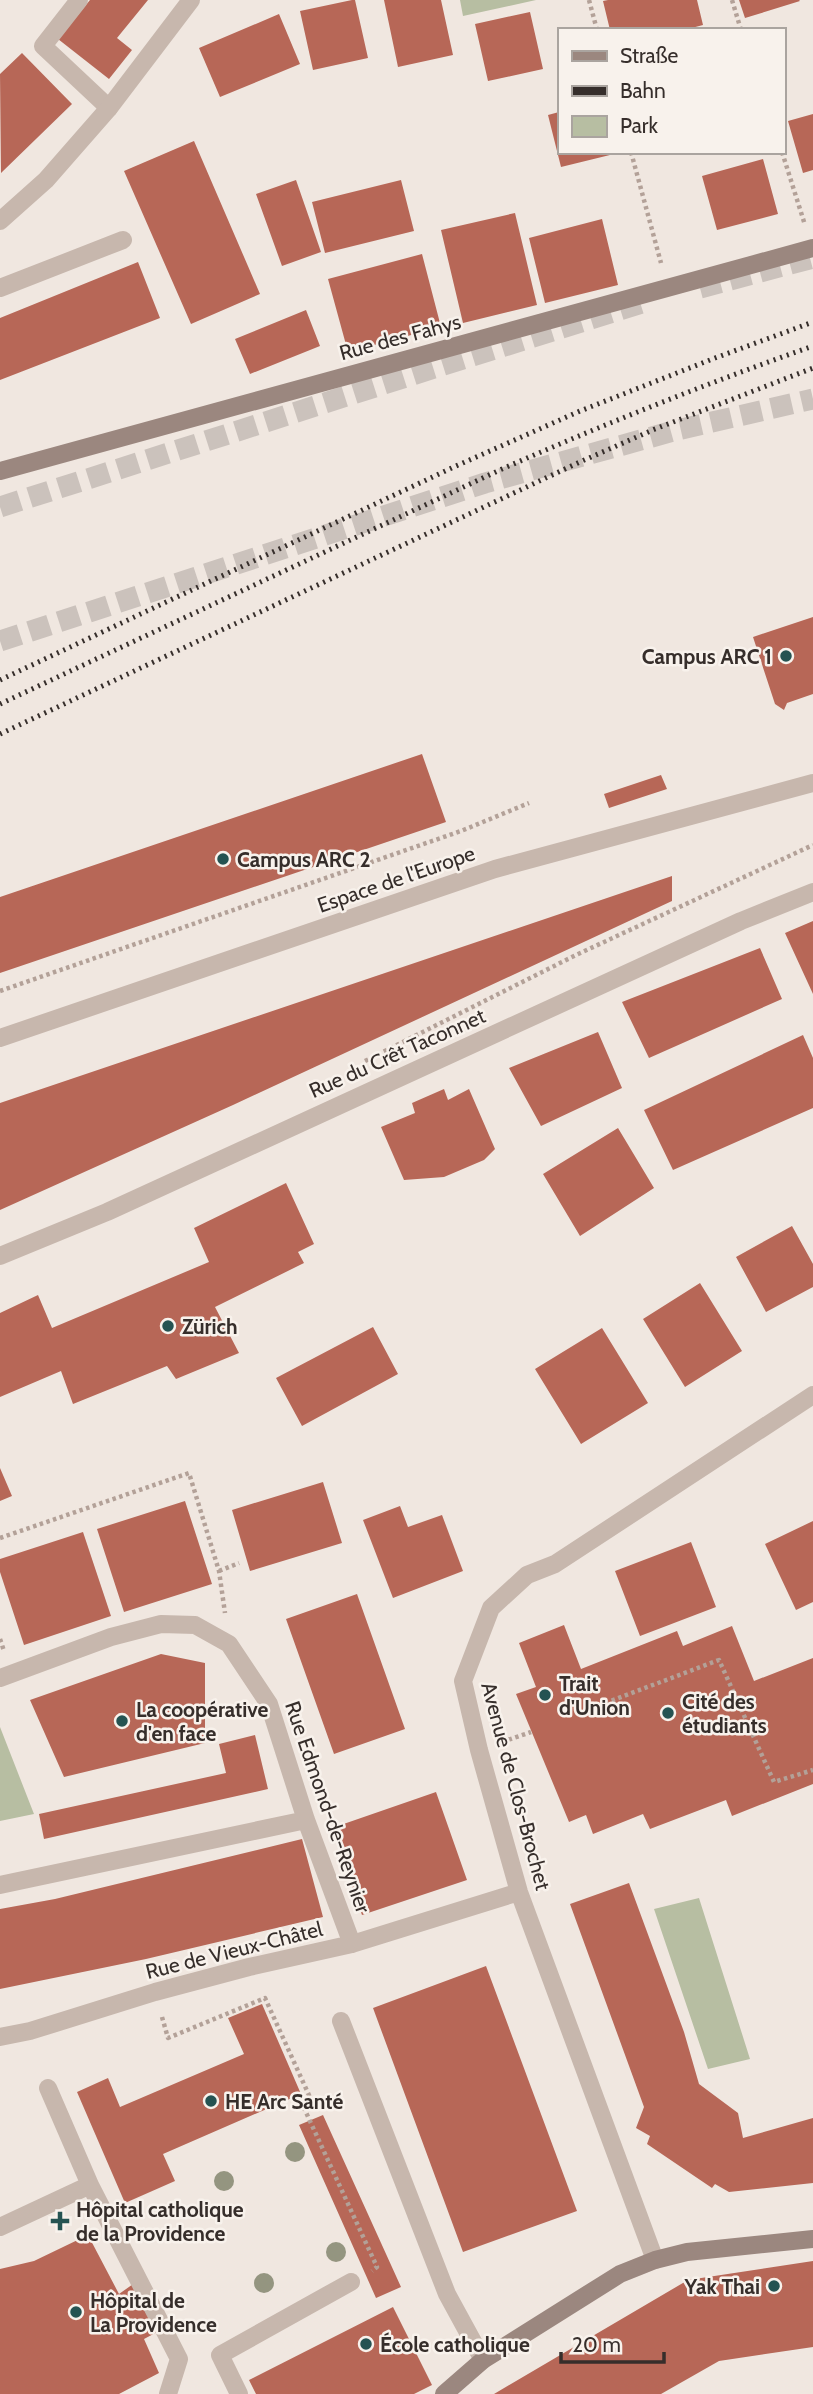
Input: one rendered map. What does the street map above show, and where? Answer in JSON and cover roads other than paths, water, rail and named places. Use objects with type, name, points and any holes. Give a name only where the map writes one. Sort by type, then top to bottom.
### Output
[{"type":"main road","name":"Rue des Fahys","points":[[0,471],[813,248]]},
{"type":"main road","points":[[444,2394],[483,2360],[620,2274],[655,2260],[687,2252],[813,2239]]},
{"type":"street","points":[[79,0],[43,46],[109,108]]},
{"type":"street","points":[[0,221],[46,180],[109,108],[191,0]]},
{"type":"street","points":[[0,288],[123,240]]},
{"type":"street","name":"Espace de l'Europe","points":[[0,1038],[495,869],[813,783]]},
{"type":"street","name":"Rue du Crêt Taconnet","points":[[0,1256],[107,1212],[729,927],[813,892]]},
{"type":"street","name":"Avenue de Clos-Brochet","points":[[655,2260],[519,1892],[479,1751],[463,1681],[491,1608],[527,1575],[555,1564],[813,1395]]},
{"type":"street","name":"Rue Edmond-de-Reynier","points":[[0,1678],[111,1637],[161,1623],[195,1625],[229,1644],[269,1704],[306,1820],[352,1944]]},
{"type":"street","points":[[0,1885],[306,1820]]},
{"type":"street","name":"Rue de Vieux-Châtel","points":[[0,2038],[155,1992],[352,1944],[519,1892]]},
{"type":"street","points":[[341,2021],[447,2294],[483,2360]]},
{"type":"street","points":[[48,2088],[90,2185],[179,2359],[168,2394]]},
{"type":"street","points":[[0,2227],[90,2185]]},
{"type":"street","points":[[239,2394],[220,2355],[351,2282]]},
{"type":"tunnel","points":[[700,288],[813,258]]},
{"type":"tunnel","points":[[0,507],[645,302]]},
{"type":"tunnel","points":[[0,641],[485,483],[677,430],[813,399]]},
{"type":"railway","points":[[0,680],[456,466],[580,411],[813,322]]},
{"type":"railway","points":[[0,704],[502,469],[734,374],[813,346]]},
{"type":"railway","points":[[0,734],[582,461],[655,429],[813,368]]},
{"type":"place","name":"Campus ARC 1","points":[[786,656]]},
{"type":"place","name":"Campus ARC 2","points":[[223,859]]},
{"type":"place","name":"Zürich","points":[[168,1326]]},
{"type":"place","name":"Trait d'Union","points":[[545,1695]]},
{"type":"place","name":"Cité des étudiants","points":[[668,1713]]},
{"type":"place","name":"La coopérative d'en face","points":[[122,1721]]},
{"type":"place","name":"HE Arc Santé","points":[[211,2101]]},
{"type":"place","name":"Hôpital catholique de la Providence","points":[[60,2221]]},
{"type":"place","name":"Yak Thai","points":[[774,2286]]},
{"type":"place","name":"Hôpital de La Providence","points":[[76,2312]]},
{"type":"place","name":"École catholique","points":[[366,2344]]}]
